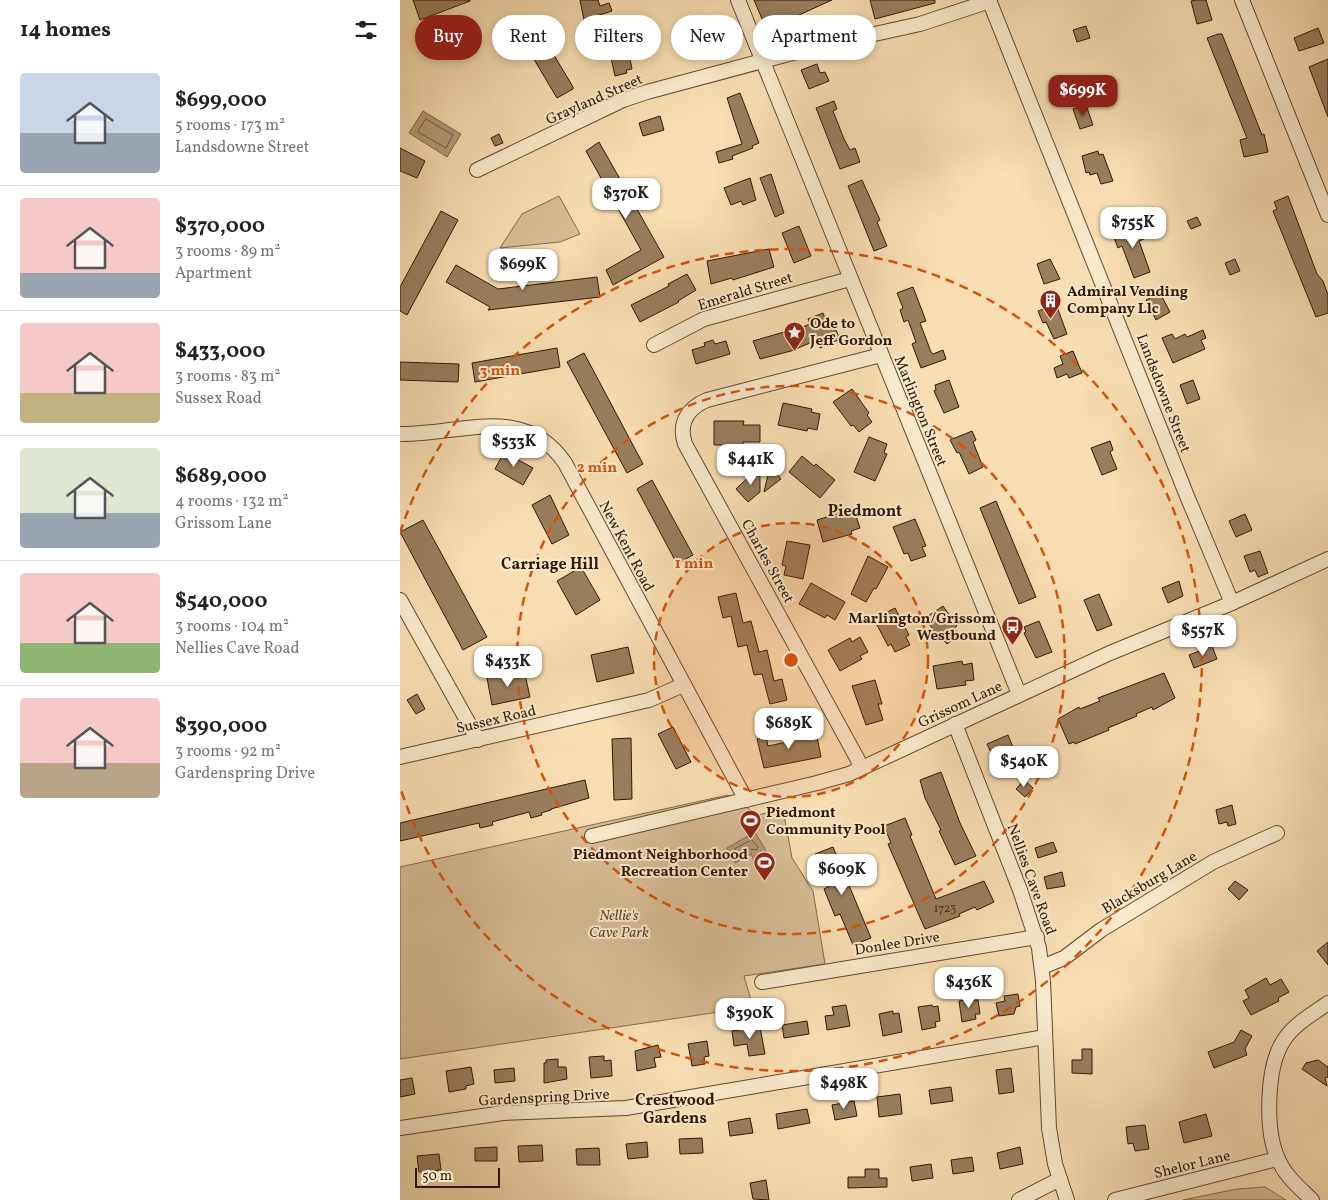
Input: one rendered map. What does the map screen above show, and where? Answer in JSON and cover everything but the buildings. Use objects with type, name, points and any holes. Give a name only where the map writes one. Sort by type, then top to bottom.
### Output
[{"type":"street","name":"Marlington Street","points":[[738,0],[1019,694]]},
{"type":"street","name":"Grayland Street","points":[[477,170],[623,100],[647,92],[810,48],[920,24],[990,0]]},
{"type":"street","name":"Landsdowne Street","points":[[990,0],[1187,496],[1232,603]]},
{"type":"street","points":[[1242,0],[1328,216]]},
{"type":"street","name":"Emerald Street","points":[[654,345],[704,319],[850,279]]},
{"type":"street","name":"Charles Street","points":[[860,769],[858,760],[685,444],[683,424],[691,409],[708,400],[881,355]]},
{"type":"street","name":"New Kent Road","points":[[400,434],[497,426],[520,429],[543,440],[565,463],[746,800]]},
{"type":"street","name":"Grissom Lane","points":[[592,836],[826,781],[860,769],[1110,653],[1232,603],[1328,559]]},
{"type":"street","points":[[400,600],[478,740]]},
{"type":"street","name":"Sussex Road","points":[[400,757],[650,700],[683,685]]},
{"type":"street","name":"Nellies Cave Road","points":[[955,724],[1037,937],[1042,967],[1049,1128],[1060,1179],[1067,1200]]},
{"type":"street","name":"Blacksburg Lane","points":[[1042,967],[1064,958],[1101,930],[1213,862],[1276,833]]},
{"type":"street","name":"Donlee Drive","points":[[762,982],[1037,937]]},
{"type":"street","points":[[1312,1200],[1286,1174],[1277,1159],[1272,1144],[1270,1124],[1272,1073],[1276,1055],[1290,1032],[1328,1003]]},
{"type":"street","name":"Gardenspring Drive","points":[[400,1128],[503,1113],[626,1108],[1045,1037]]},
{"type":"street","name":"Shelor Lane","points":[[1115,1200],[1277,1159]]},
{"type":"street","points":[[1019,1200],[1060,1179]]},
{"type":"green space","points":[[559,196],[580,234],[560,242],[500,248],[522,214]]},
{"type":"green space","name":"Nellie's Cave Park","points":[[728,795],[758,815],[783,809],[792,858],[813,891],[825,964],[744,976],[753,1007],[400,1059],[400,867]]},
{"type":"green space","points":[[1265,1187],[1286,1200],[1183,1200],[1237,1189]]},
{"type":"water","points":[[423,111],[461,134],[447,157],[409,133]]},
{"type":"water","name":"Piedmont Community Pool","points":[[755,832],[770,858],[757,865],[751,854],[735,863],[727,848]]},
{"type":"place","name":"Admiral Vending Company Llc","points":[[1051,319]]},
{"type":"place","name":"Ode to Jeff Gordon","points":[[794,351]]},
{"type":"place","name":"Marlington/Grissom Westbound","points":[[1012,646]]},
{"type":"place","name":"Piedmont Community Pool","points":[[750,840]]},
{"type":"place","name":"Piedmont Neighborhood Recreation Center","points":[[764,882]]},
{"type":"district","name":"Piedmont","points":[[865,510]]},
{"type":"district","name":"Carriage Hill","points":[[550,563]]},
{"type":"district","name":"Crestwood Gardens","points":[[675,1108]]}]
